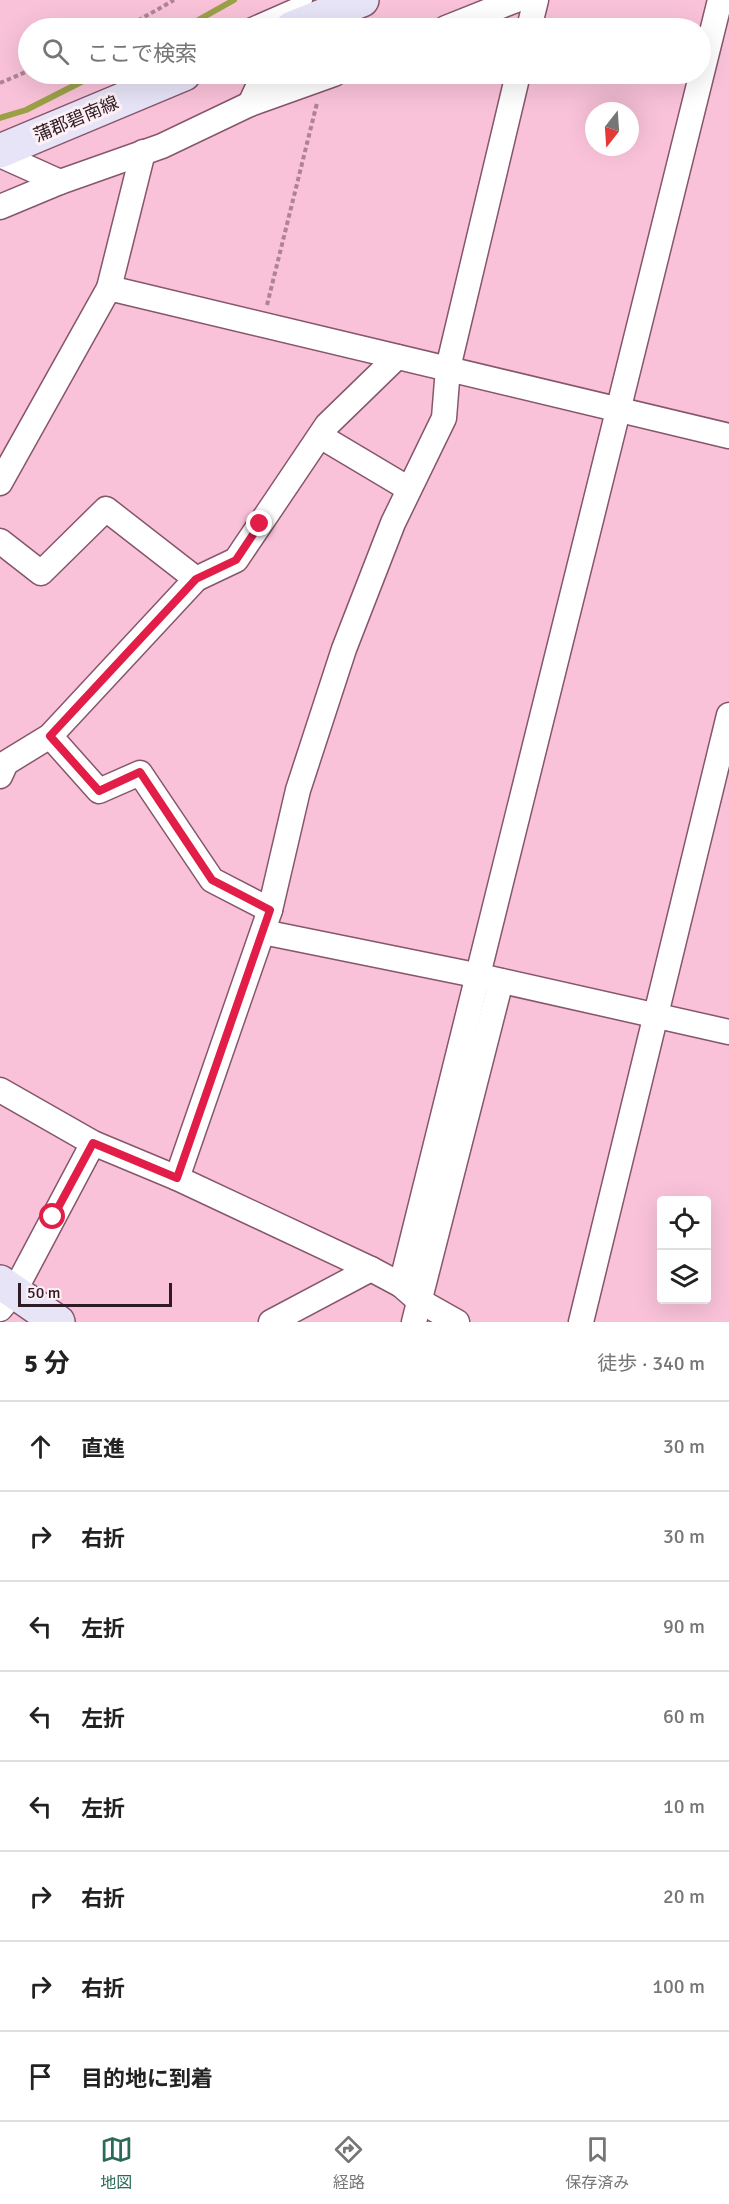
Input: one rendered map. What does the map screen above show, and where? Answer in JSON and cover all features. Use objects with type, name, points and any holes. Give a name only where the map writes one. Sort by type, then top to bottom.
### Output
[{"type":"main road","points":[[317,18],[362,0]]},
{"type":"main road","name":"蒲郡碧南線","points":[[0,153],[158,84]]},
{"type":"main road","points":[[5,1294],[58,1322]]},
{"type":"street","points":[[471,18],[516,0]]},
{"type":"street","points":[[532,18],[536,0]]},
{"type":"street","points":[[711,37],[720,0]]},
{"type":"street","points":[[250,104],[259,84]]},
{"type":"street","points":[[0,207],[143,152],[250,104],[306,84]]},
{"type":"street","points":[[177,1178],[266,921],[298,790],[344,649],[393,523],[444,418],[448,368],[516,84]]},
{"type":"street","points":[[411,1302],[490,978],[620,410],[700,84]]},
{"type":"street","points":[[0,483],[109,288],[143,152]]},
{"type":"street","points":[[0,153],[60,182]]},
{"type":"street","points":[[109,288],[729,436]]},
{"type":"street","points":[[1,773],[6,764],[50,736],[196,579],[236,560],[327,425],[397,357]]},
{"type":"street","points":[[320,436],[410,489]]},
{"type":"street","points":[[0,541],[41,573],[106,509],[196,579]]},
{"type":"street","points":[[581,1322],[729,715]]},
{"type":"street","points":[[50,736],[99,791],[140,772],[212,880],[266,921],[490,978],[729,1032]]},
{"type":"street","points":[[0,1090],[93,1143],[177,1178],[371,1269],[411,1302],[457,1322]]},
{"type":"street","points":[[5,1294],[93,1143]]},
{"type":"street","points":[[271,1322],[371,1269]]},
{"type":"lane","points":[[265,18],[306,0]]},
{"type":"path","points":[[142,18],[174,0]]},
{"type":"path","points":[[0,82],[18,75]]},
{"type":"path","points":[[263,323],[327,84]]},
{"type":"waterway","points":[[202,18],[234,0]]},
{"type":"waterway","points":[[0,118],[26,110],[77,84]]},
{"type":"route","points":[[53,1217],[93,1143],[177,1178],[270,910],[212,880],[140,772],[99,791],[50,736],[196,579],[236,560],[260,524]]}]
